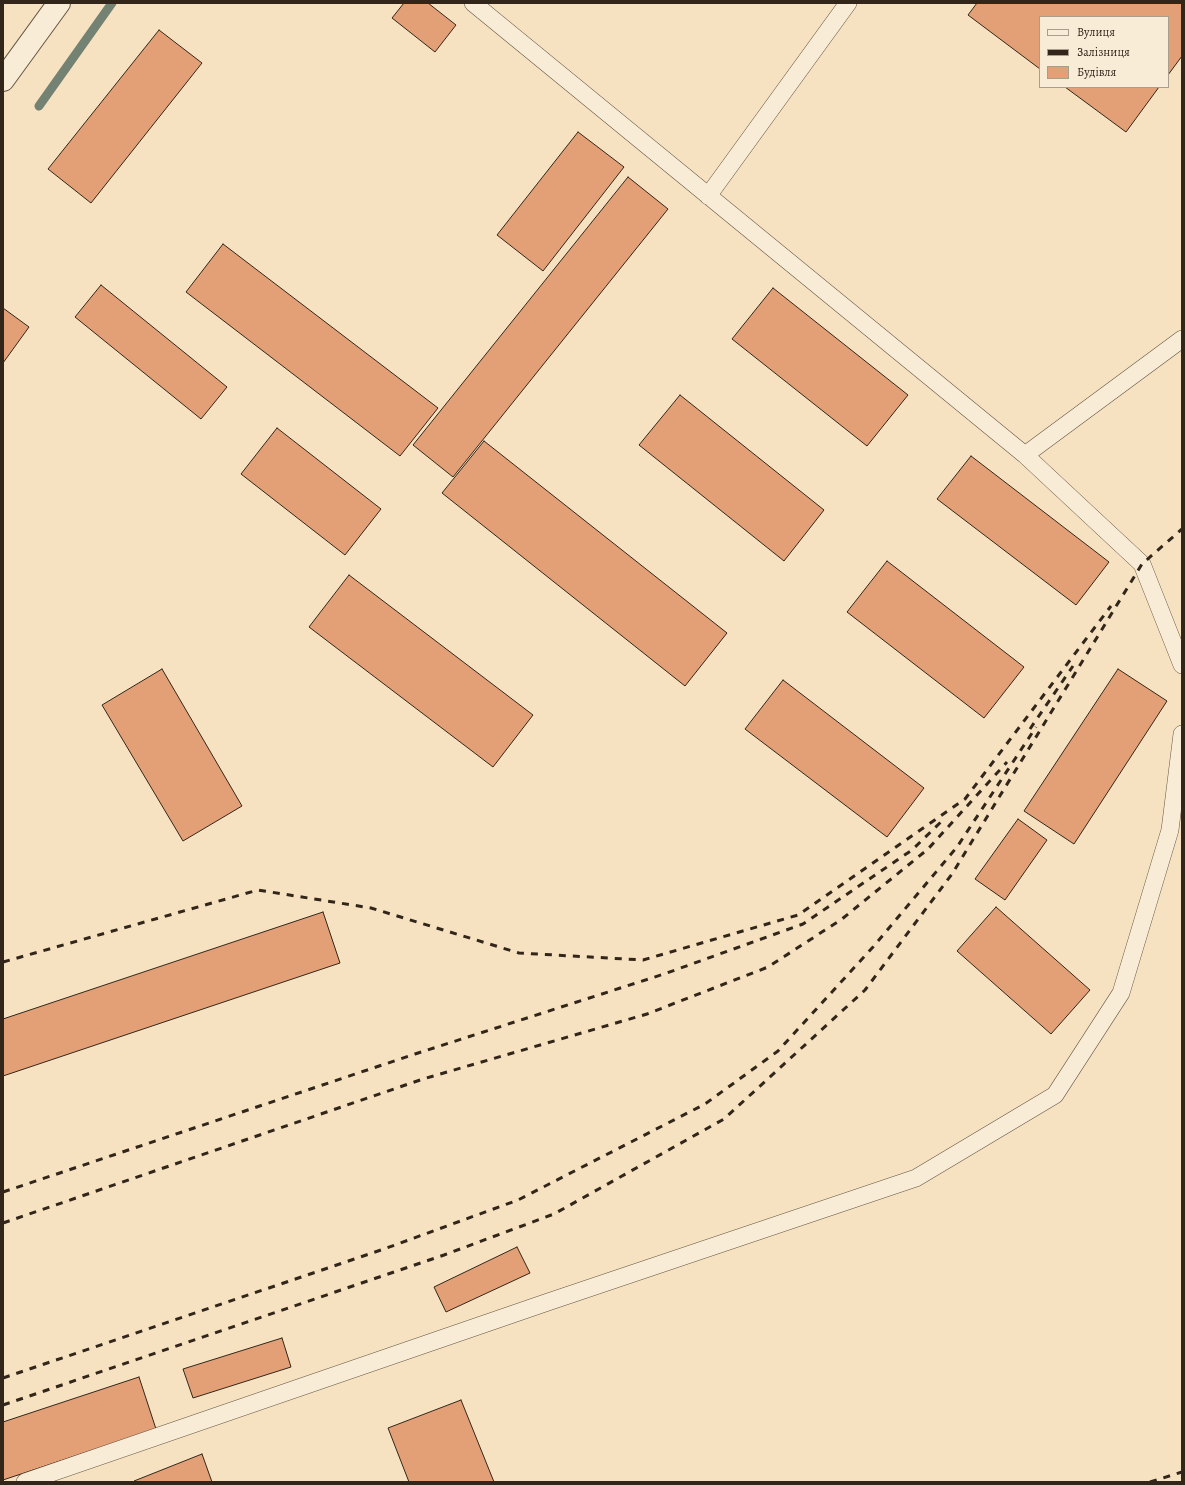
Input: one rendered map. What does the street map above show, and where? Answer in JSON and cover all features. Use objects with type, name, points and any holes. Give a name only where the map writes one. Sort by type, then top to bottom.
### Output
[{"type":"street","points":[[3,80],[59,3]]},
{"type":"lane","points":[[473,3],[1025,455],[1142,564],[1182,665]]},
{"type":"lane","points":[[708,196],[848,3]]},
{"type":"lane","points":[[1025,455],[1182,339]]},
{"type":"lane","points":[[25,1482],[548,1302],[916,1178],[1055,1095],[1121,993],[1170,830],[1182,734]]},
{"type":"building","points":[[404,3],[428,3],[456,25],[435,52],[392,18]]},
{"type":"building","points":[[977,3],[1182,3],[1182,56],[1169,74],[1169,16],[1039,16],[1039,68],[968,15]]},
{"type":"building","points":[[159,30],[202,63],[91,203],[48,169]]},
{"type":"building","points":[[1066,88],[1158,88],[1126,132]]},
{"type":"building","points":[[578,132],[624,167],[543,271],[497,235]]},
{"type":"building","points":[[628,177],[668,209],[453,477],[413,445]]},
{"type":"building","points":[[223,244],[438,408],[400,456],[186,292]]},
{"type":"building","points":[[101,285],[227,387],[201,419],[75,317]]},
{"type":"building","points":[[773,288],[908,395],[867,446],[732,339]]},
{"type":"building","points":[[3,308],[29,327],[3,363]]},
{"type":"building","points":[[680,395],[824,510],[784,561],[639,445]]},
{"type":"building","points":[[277,428],[381,509],[345,555],[241,474]]},
{"type":"building","points":[[484,441],[727,633],[685,686],[442,493]]},
{"type":"building","points":[[971,456],[1109,562],[1076,605],[937,499]]},
{"type":"building","points":[[887,561],[1024,667],[984,718],[847,612]]},
{"type":"building","points":[[349,575],[533,715],[493,767],[309,627]]},
{"type":"building","points":[[162,669],[242,806],[183,841],[102,705]]},
{"type":"building","points":[[1118,669],[1167,701],[1074,844],[1024,811]]},
{"type":"building","points":[[783,680],[924,788],[887,837],[745,729]]},
{"type":"building","points":[[1018,819],[1047,840],[1005,900],[975,879]]},
{"type":"building","points":[[996,907],[1090,990],[1051,1034],[957,951]]},
{"type":"building","points":[[323,912],[340,963],[3,1076],[3,1019]]},
{"type":"building","points":[[517,1247],[530,1273],[446,1312],[434,1287]]},
{"type":"building","points":[[282,1338],[291,1367],[193,1398],[183,1369]]},
{"type":"building","points":[[139,1377],[156,1429],[3,1480],[3,1422]]},
{"type":"building","points":[[461,1400],[494,1482],[409,1482],[388,1428]]},
{"type":"building","points":[[202,1454],[212,1482],[134,1482],[134,1481]]},
{"type":"waterway","points":[[39,106],[112,3]]},
{"type":"railway","points":[[3,1405],[444,1255],[554,1214],[724,1119],[865,990],[952,874],[1142,564],[1182,529]]},
{"type":"railway","points":[[3,962],[258,890],[371,908],[519,953],[643,960],[798,915],[965,799],[1111,606]]},
{"type":"railway","points":[[1030,729],[1073,666]]},
{"type":"railway","points":[[3,1378],[384,1249],[518,1200],[705,1104],[778,1051],[873,947],[957,847],[1036,727]]},
{"type":"railway","points":[[3,1223],[423,1079],[647,1014],[768,967],[842,919],[928,849],[1007,762]]},
{"type":"railway","points":[[3,1192],[415,1054],[664,974],[803,924],[912,850],[945,818]]},
{"type":"railway","points":[[1150,1482],[1182,1472]]}]
